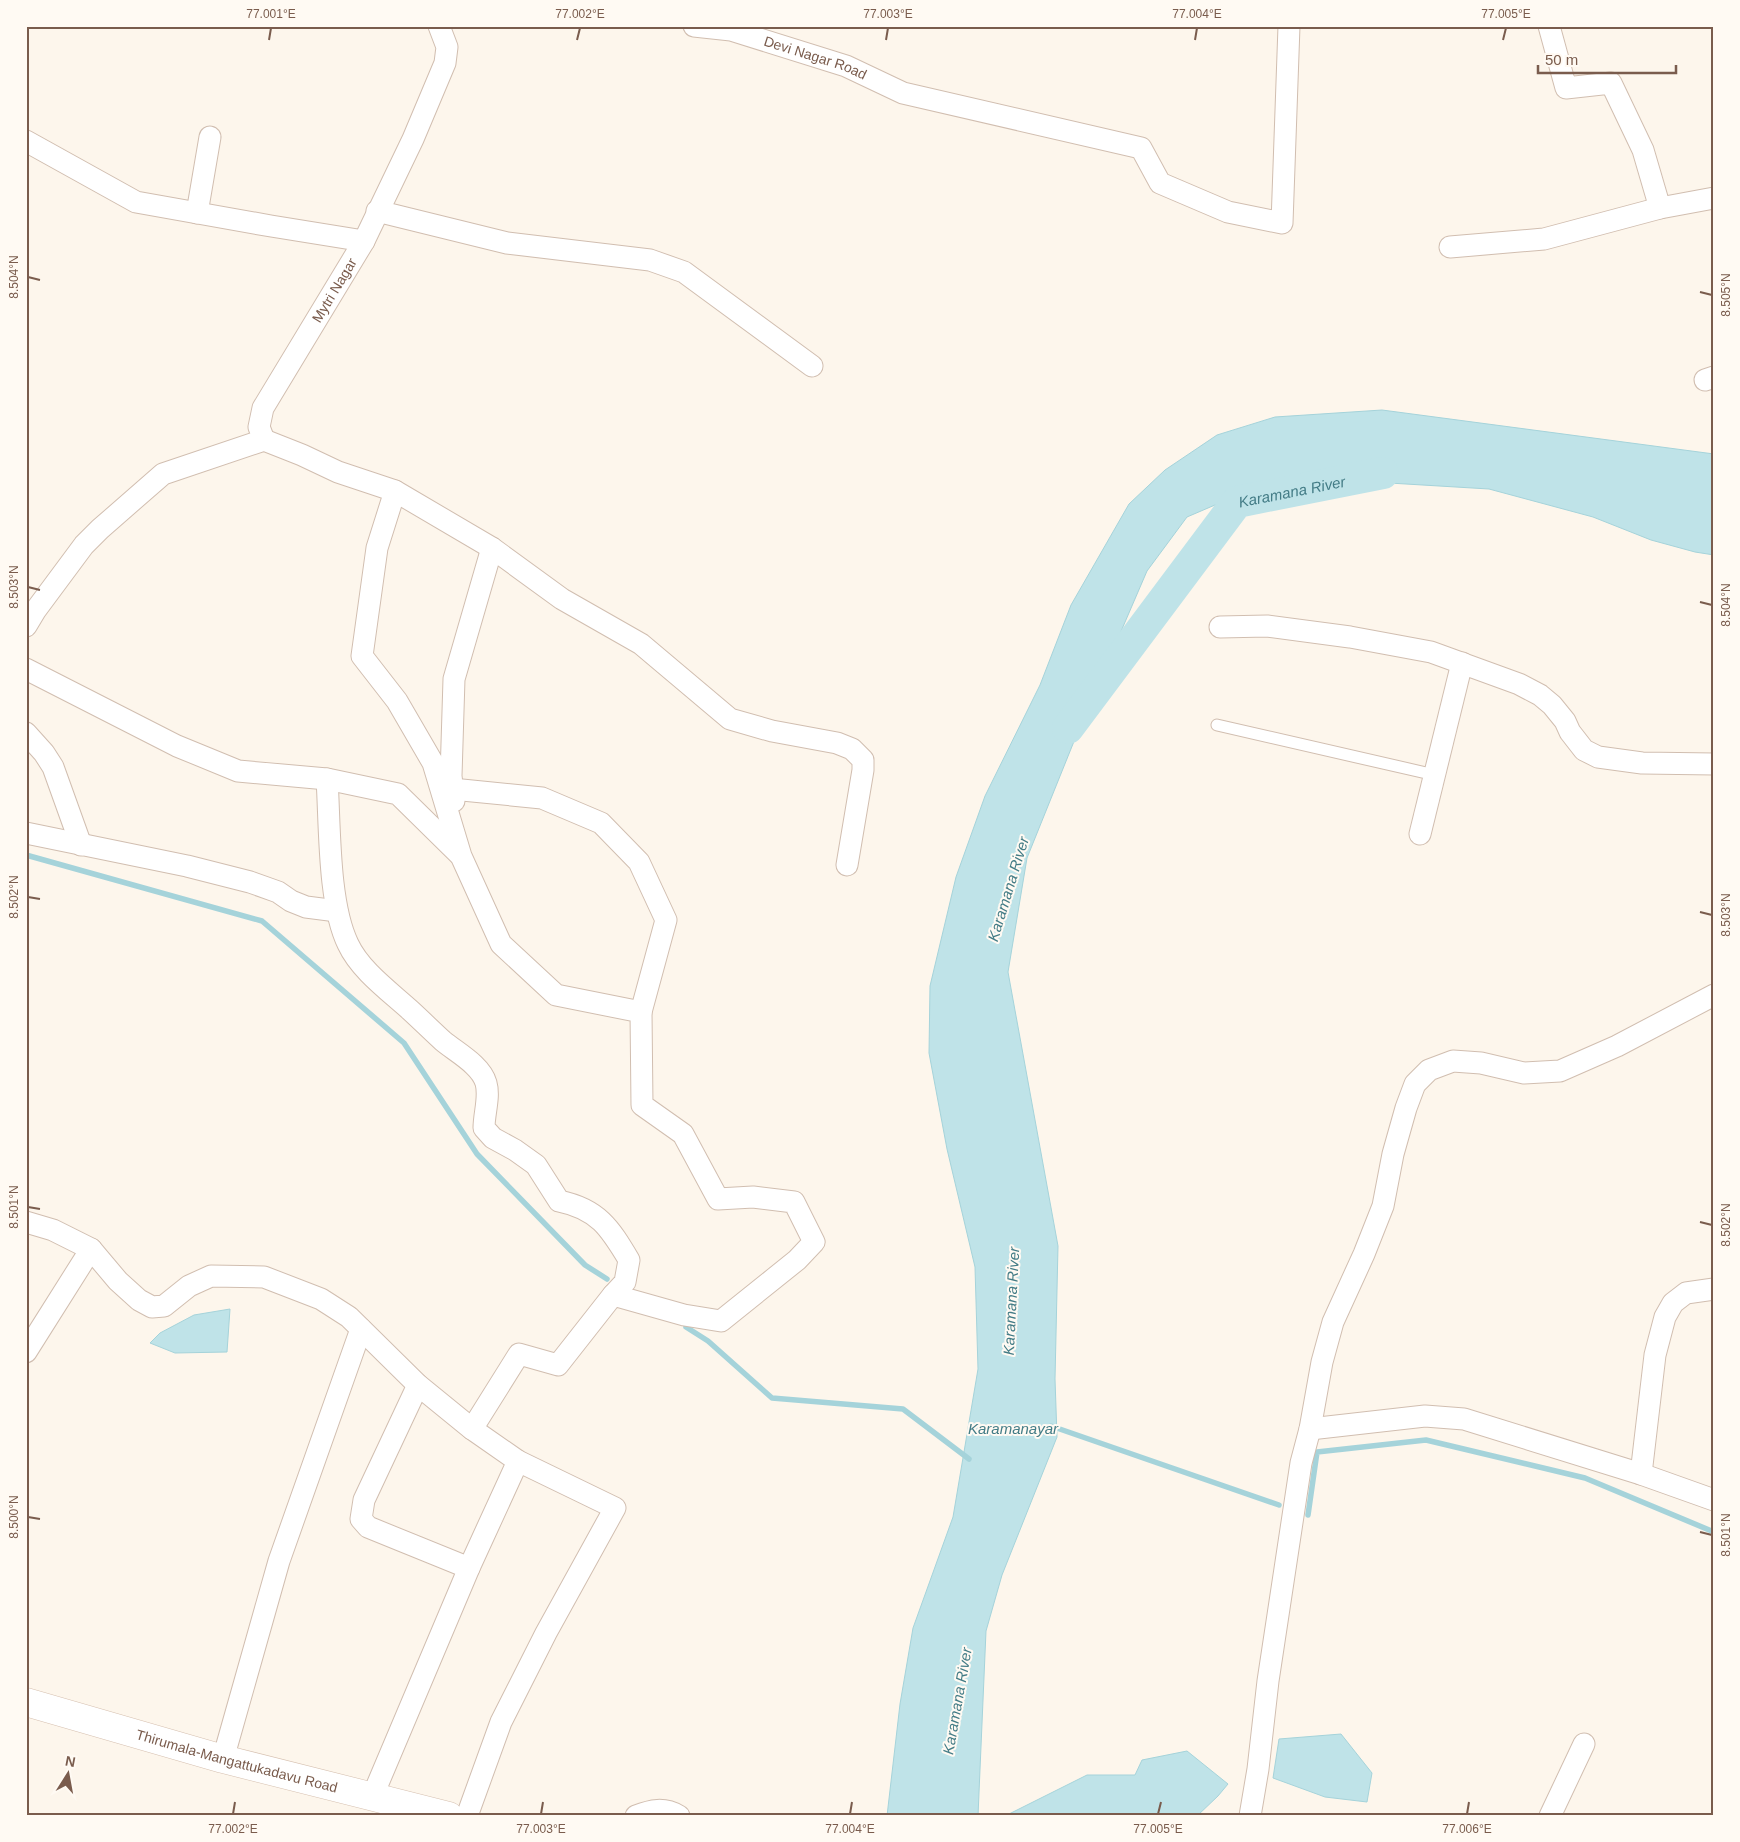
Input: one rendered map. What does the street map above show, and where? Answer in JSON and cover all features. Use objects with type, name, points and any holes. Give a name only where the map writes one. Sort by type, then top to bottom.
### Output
[{"type":"main road","name":"Thirumala-Mangattukadavu Road","points":[[26,1702],[223,1759],[448,1816]]},
{"type":"street","name":"Mytri Nagar","points":[[264,440],[259,427],[263,408],[364,241],[377,211],[414,139],[445,63],[448,47],[439,26]]},
{"type":"street","name":"Devi Nagar Road","points":[[694,26],[730,30],[846,66],[903,93],[1141,148],[1160,183],[1228,212],[1282,223],[1289,26]]},
{"type":"street","points":[[1549,26],[1566,88],[1611,83],[1643,150],[1660,208]]},
{"type":"street","points":[[197,213],[210,137]]},
{"type":"street","points":[[26,141],[136,202],[364,241]]},
{"type":"street","points":[[1450,247],[1544,239],[1660,208],[1714,198]]},
{"type":"street","points":[[377,211],[507,243],[650,260],[676,269],[684,272],[812,366]]},
{"type":"street","points":[[26,626],[84,545],[163,474],[264,440],[338,472],[395,491],[492,548],[562,599],[641,644],[730,719],[772,731],[837,743],[852,749],[863,760],[863,770],[847,865]]},
{"type":"street","points":[[395,491],[377,548],[362,656],[397,701],[433,763],[461,856],[501,944],[556,995],[641,1012]]},
{"type":"street","points":[[461,856],[451,776],[454,679],[492,548]]},
{"type":"street","points":[[1220,627],[1267,626],[1350,637],[1431,652],[1519,684],[1540,695],[1552,705],[1565,721],[1570,732],[1584,750],[1598,757],[1642,763],[1714,764]]},
{"type":"street","points":[[1420,834],[1462,663]]},
{"type":"street","points":[[26,669],[177,746],[238,771],[327,779],[398,794],[461,856]]},
{"type":"street","points":[[26,733],[44,753],[52,768],[81,844]]},
{"type":"street","points":[[327,779],[337,911],[348,944],[372,977],[444,1041],[470,1060],[486,1081],[488,1098],[484,1115],[484,1128],[493,1138],[515,1150],[536,1165],[559,1201],[575,1204],[592,1212],[607,1227],[629,1260],[625,1282],[558,1365],[519,1354],[472,1430]]},
{"type":"street","points":[[452,789],[542,798],[601,823],[639,862],[666,920],[641,1012],[642,1105],[683,1134],[718,1199],[753,1197],[794,1202],[814,1242],[797,1260],[721,1321],[684,1315],[613,1295]]},
{"type":"street","points":[[26,833],[187,866],[278,892],[291,901],[306,907],[337,911]]},
{"type":"street","points":[[1250,1816],[1301,1463],[1310,1429],[1322,1362],[1333,1322],[1364,1254],[1383,1206],[1393,1154],[1415,1084],[1430,1070],[1454,1060],[1481,1063],[1524,1073],[1560,1071],[1617,1046],[1714,995]]},
{"type":"street","points":[[26,1222],[53,1230],[91,1249],[118,1281],[139,1300],[152,1308],[164,1306],[189,1286],[211,1276],[264,1278],[321,1299],[349,1317],[418,1385],[472,1430],[518,1461],[615,1508],[546,1633],[501,1722],[467,1816]]},
{"type":"street","points":[[26,1352],[91,1249]]},
{"type":"street","points":[[1641,1474],[1655,1355],[1665,1317],[1673,1303],[1686,1293],[1714,1289]]},
{"type":"street","points":[[223,1759],[279,1561],[361,1329]]},
{"type":"street","points":[[418,1385],[364,1500],[361,1519],[368,1527],[469,1568]]},
{"type":"street","points":[[1310,1429],[1425,1416],[1464,1419],[1641,1474],[1714,1500]]},
{"type":"street","points":[[373,1796],[469,1568],[518,1461]]},
{"type":"street","points":[[1550,1816],[1584,1744]]},
{"type":"street","points":[[636,1816],[652,1809],[671,1811],[679,1816]]},
{"type":"lane","points":[[1217,725],[1434,775]]},
{"type":"water","name":"Karamanayar","points":[[1382,410],[1714,454],[1714,555],[1651,540],[1593,517],[1489,489],[1356,481],[1264,484],[1187,517],[1147,571],[1079,729],[1027,858],[1008,972],[1058,1246],[1055,1379],[1057,1437],[1002,1575],[986,1631],[978,1816],[887,1816],[900,1704],[913,1628],[953,1517],[978,1369],[975,1267],[947,1149],[929,1053],[930,986],[956,877],[985,796],[1040,685],[1071,605],[1129,504],[1165,470],[1217,435],[1275,417]]},
{"type":"water","points":[[230,1309],[227,1352],[175,1353],[150,1343],[160,1333],[194,1315]]},
{"type":"water","points":[[1341,1734],[1372,1773],[1367,1802],[1325,1797],[1273,1778],[1279,1739]]},
{"type":"water","points":[[1187,1751],[1228,1784],[1197,1816],[1104,1814],[1096,1816],[1005,1816],[1087,1775],[1135,1775],[1142,1760]]},
{"type":"waterway","name":"Karamana River","points":[[1068,728],[1237,502],[1383,473]]},
{"type":"waterway","points":[[26,855],[262,921],[404,1043],[477,1154],[585,1265],[607,1279]]},
{"type":"waterway","points":[[686,1327],[708,1341],[772,1398],[903,1409],[969,1459]]},
{"type":"waterway","name":"Karamanayar","points":[[1051,1426],[1279,1505]]},
{"type":"waterway","points":[[1308,1515],[1317,1452],[1426,1440],[1585,1478],[1714,1532]]}]
